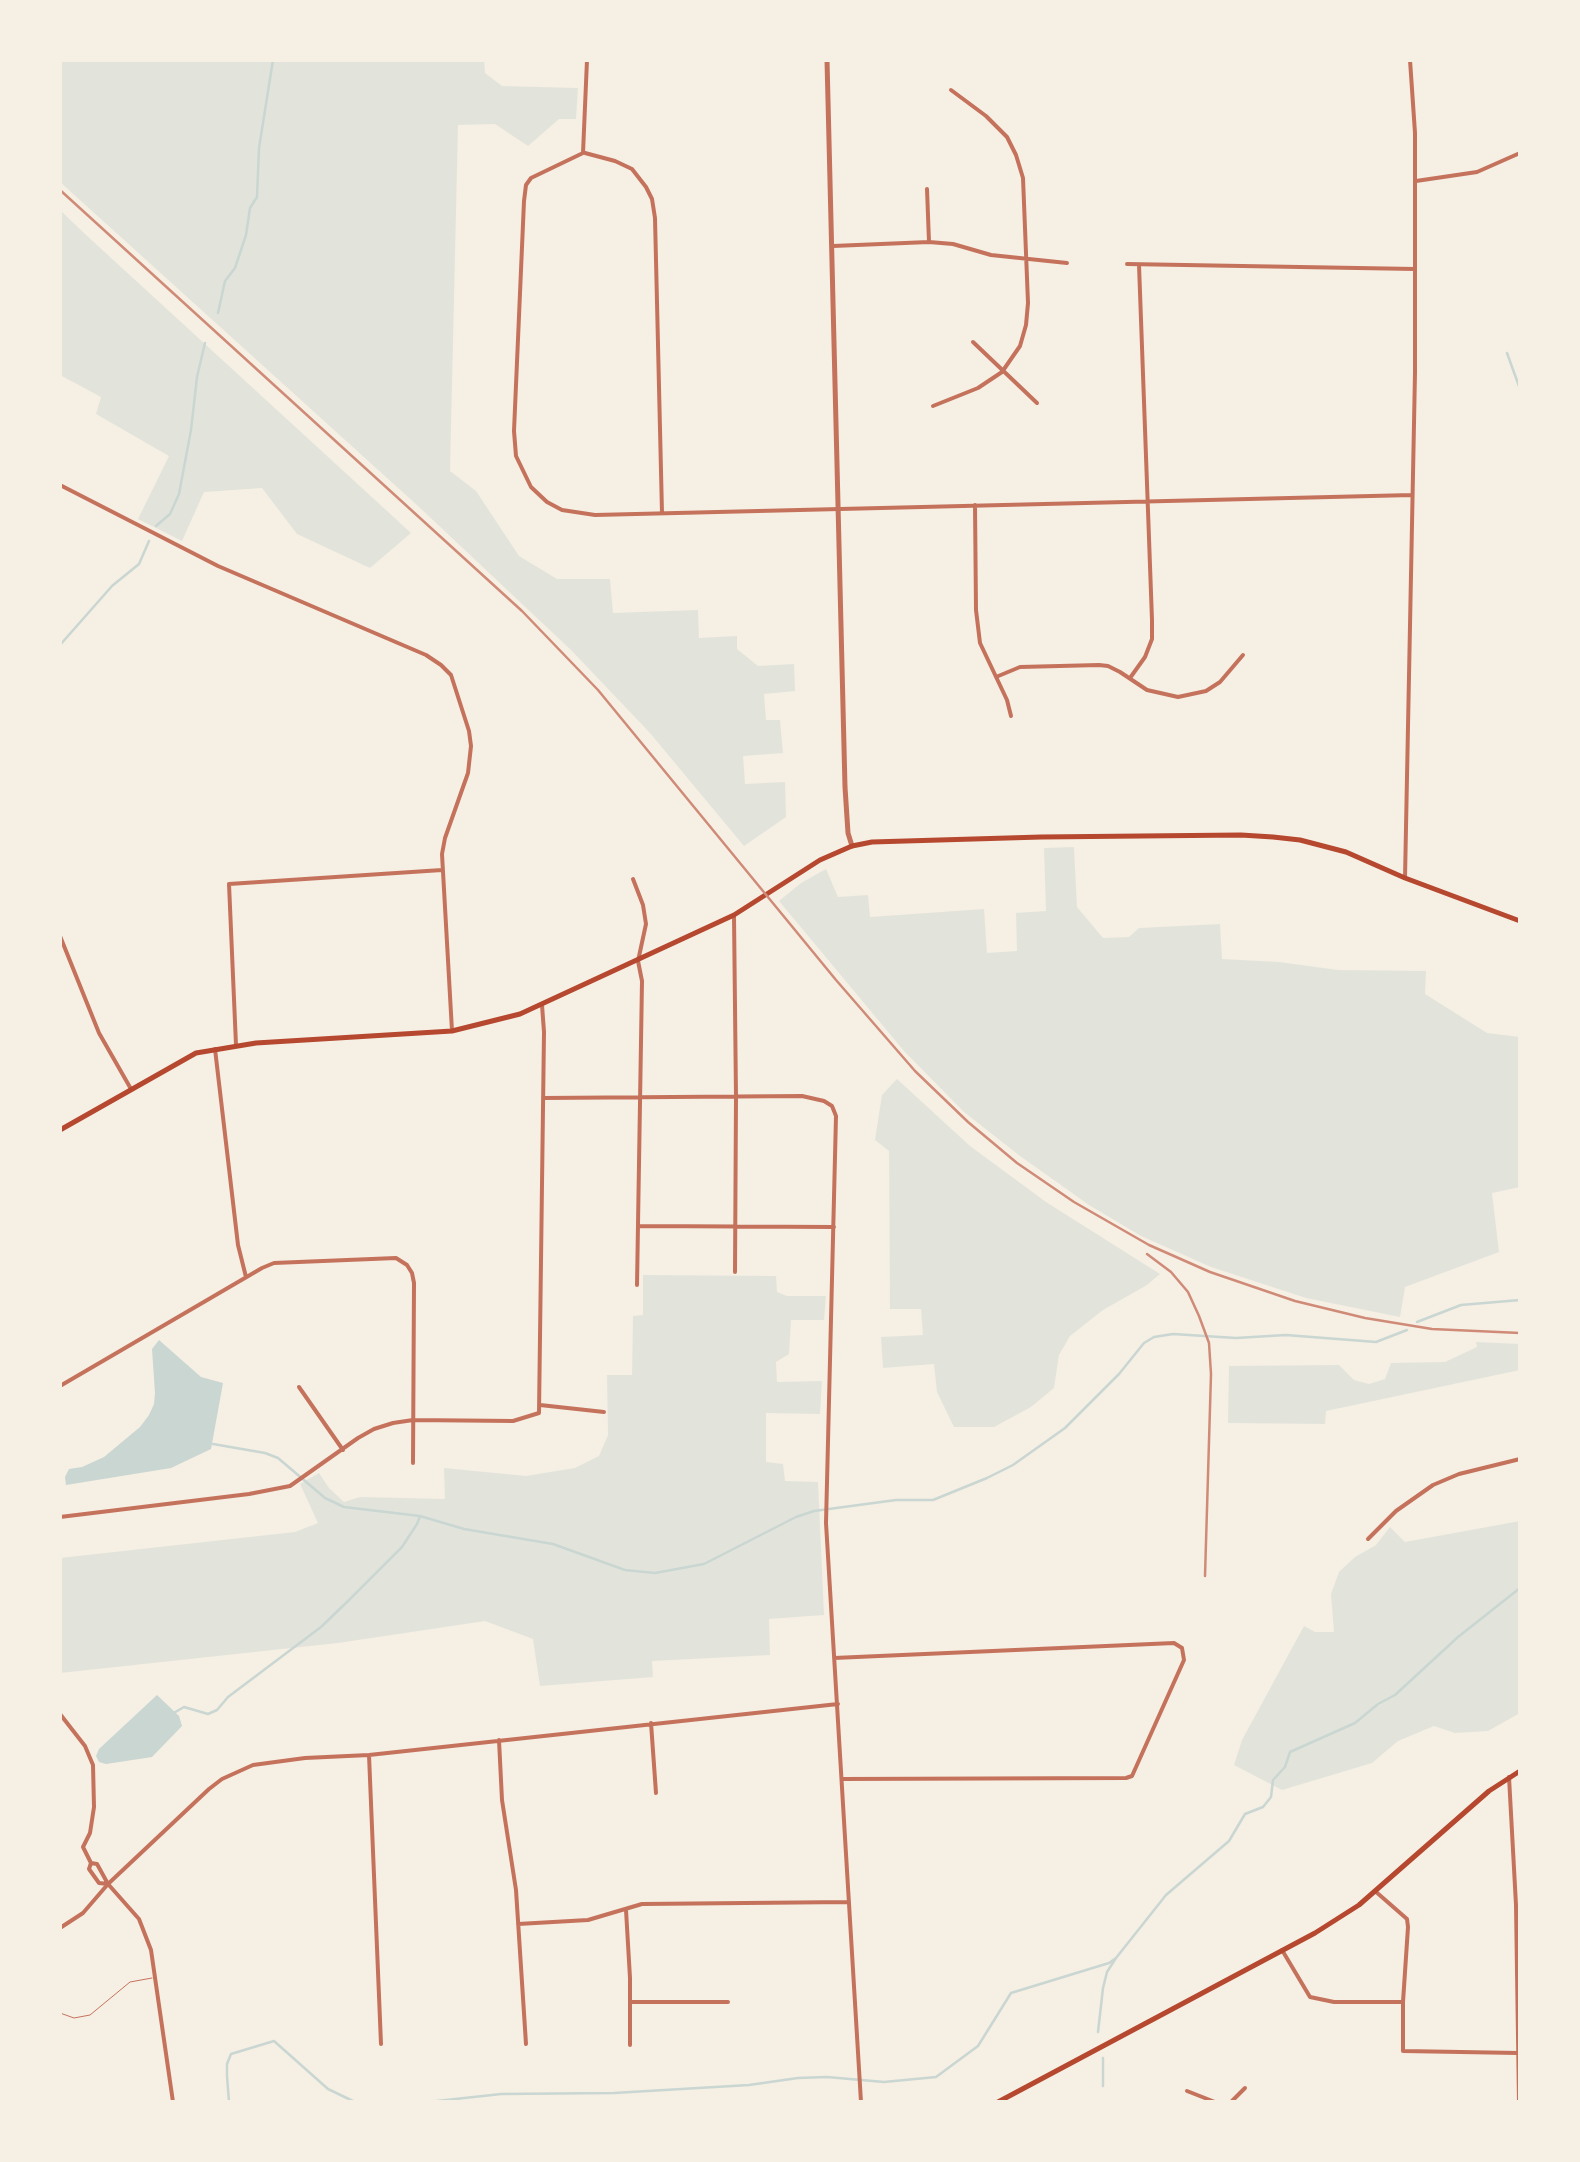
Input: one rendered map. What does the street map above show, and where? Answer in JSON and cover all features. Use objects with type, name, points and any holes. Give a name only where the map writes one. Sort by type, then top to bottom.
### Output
[{"type":"main road","points":[[60,1130],[196,1054],[215,1049],[452,1031],[520,1014],[734,915],[820,860],[872,842],[1241,835],[1300,840],[1346,852],[1520,922]]},
{"type":"main road","points":[[998,2102],[1356,1907],[1489,1790],[1520,1770]]},
{"type":"street","points":[[583,153],[588,60]]},
{"type":"street","points":[[827,60],[845,786],[852,846]]},
{"type":"street","points":[[1405,878],[1416,269],[1414,91],[1410,60]]},
{"type":"street","points":[[933,406],[978,388],[1002,372],[1020,346],[1028,303],[1023,178],[1016,155],[1007,138],[986,116],[951,90]]},
{"type":"street","points":[[662,513],[652,199],[632,169],[583,153],[540,172],[526,185],[516,456],[531,486],[562,510],[595,515],[1412,495]]},
{"type":"street","points":[[1416,181],[1477,172],[1520,153]]},
{"type":"street","points":[[927,189],[929,242]]},
{"type":"street","points":[[833,246],[929,242],[953,244],[990,255],[1067,263]]},
{"type":"street","points":[[1126,264],[1416,269]]},
{"type":"street","points":[[1130,678],[1152,639],[1138,264]]},
{"type":"street","points":[[973,342],[1037,403]]},
{"type":"street","points":[[60,485],[218,566],[426,655],[451,675],[472,746],[468,773],[444,838],[442,870],[452,1031]]},
{"type":"street","points":[[975,506],[980,643],[1011,716]]},
{"type":"street","points":[[996,677],[1020,667],[1108,666],[1147,690],[1165,696],[1192,696],[1220,682],[1244,655]]},
{"type":"street","points":[[236,1045],[229,884],[442,870]]},
{"type":"street","points":[[633,879],[646,924],[638,961],[642,981],[637,1286]]},
{"type":"street","points":[[734,915],[735,1272]]},
{"type":"street","points":[[60,936],[99,1032],[131,1089]]},
{"type":"street","points":[[60,1518],[290,1486],[374,1428],[414,1420],[513,1421],[539,1413],[542,1006]]},
{"type":"street","points":[[215,1049],[238,1244],[246,1277]]},
{"type":"street","points":[[543,1098],[802,1096],[832,1106],[836,1116],[826,1491],[862,2102]]},
{"type":"street","points":[[639,1226],[834,1227]]},
{"type":"street","points":[[60,1386],[274,1262],[396,1258],[407,1265],[414,1282],[413,1463]]},
{"type":"street","points":[[299,1387],[342,1450]]},
{"type":"street","points":[[540,1405],[604,1412]]},
{"type":"street","points":[[1368,1540],[1396,1511],[1433,1485],[1459,1474],[1520,1459]]},
{"type":"street","points":[[834,1658],[1174,1643],[1182,1648],[1184,1660],[1132,1776],[841,1779]]},
{"type":"street","points":[[60,1928],[82,1913],[222,1778],[253,1765],[838,1704]]},
{"type":"street","points":[[60,1714],[86,1746],[93,1765],[94,1807],[90,1833],[83,1847],[91,1864],[89,1869],[99,1883],[108,1884]]},
{"type":"street","points":[[652,1723],[656,1793]]},
{"type":"street","points":[[499,1740],[502,1800],[516,1890],[526,2044]]},
{"type":"street","points":[[370,1755],[381,2044]]},
{"type":"street","points":[[1509,1777],[1520,2102]]},
{"type":"street","points":[[91,1864],[98,1864],[108,1884],[139,1919],[151,1950],[173,2102]]},
{"type":"street","points":[[1375,1891],[1407,1919],[1403,2051],[1518,2053]]},
{"type":"street","points":[[518,1924],[588,1920],[642,1904],[849,1902]]},
{"type":"street","points":[[626,1908],[630,2045]]},
{"type":"street","points":[[1282,1950],[1310,1997],[1334,2002],[1403,2002]]},
{"type":"street","points":[[630,2002],[728,2002]]},
{"type":"street","points":[[1232,2102],[1245,2088]]},
{"type":"street","points":[[1187,2091],[1215,2102]]},
{"type":"lane","points":[[60,2013],[74,2018],[90,2016],[130,1982],[155,1977]]},
{"type":"shaded area","points":[[60,60],[484,60],[485,73],[502,86],[578,88],[576,119],[559,119],[528,146],[495,124],[458,125],[450,471],[476,491],[519,556],[557,579],[610,579],[613,613],[698,610],[699,638],[737,636],[737,649],[758,666],[794,664],[795,691],[764,694],[766,720],[780,720],[783,753],[743,756],[745,784],[785,782],[786,817],[744,846],[650,733],[571,650],[60,182]]},
{"type":"shaded area","points":[[60,210],[411,533],[370,568],[297,534],[262,488],[204,492],[182,541],[138,519],[169,456],[96,414],[101,397],[60,375]]},
{"type":"shaded area","points":[[1074,847],[1077,907],[1103,938],[1129,937],[1139,928],[1220,924],[1222,959],[1338,970],[1426,971],[1425,994],[1487,1033],[1520,1037],[1520,1187],[1492,1193],[1499,1252],[1405,1287],[1400,1317],[1306,1298],[1211,1267],[1141,1236],[1089,1205],[964,1112],[904,1051],[779,901],[826,869],[838,897],[868,895],[870,917],[984,909],[987,953],[1017,951],[1016,913],[1046,911],[1044,848]]},
{"type":"shaded area","points":[[897,1079],[970,1146],[1046,1202],[1160,1274],[1070,1336],[1059,1355],[1054,1388],[1031,1407],[994,1427],[954,1427],[937,1392],[934,1364],[883,1368],[881,1337],[923,1335],[921,1309],[890,1309],[889,1151],[875,1140],[882,1095]]},
{"type":"shaded area","points":[[643,1275],[776,1276],[777,1292],[787,1296],[826,1296],[824,1320],[791,1320],[789,1354],[776,1362],[777,1382],[822,1381],[820,1414],[766,1413],[766,1462],[783,1464],[785,1481],[818,1482],[824,1615],[769,1619],[770,1655],[652,1661],[653,1677],[540,1686],[533,1639],[485,1621],[338,1643],[60,1673],[60,1558],[295,1532],[318,1523],[300,1484],[319,1473],[344,1502],[360,1497],[445,1499],[444,1468],[526,1476],[575,1468],[599,1456],[608,1435],[607,1375],[632,1375],[633,1316],[643,1315]]},
{"type":"shaded area","points":[[159,1340],[201,1377],[223,1383],[211,1449],[171,1468],[66,1485],[69,1469],[104,1457],[149,1415],[155,1393],[152,1349]]},
{"type":"shaded area","points":[[1476,1342],[1520,1344],[1520,1370],[1326,1411],[1325,1424],[1228,1423],[1229,1366],[1339,1365],[1354,1380],[1369,1384],[1385,1379],[1391,1363],[1445,1362],[1477,1347]]},
{"type":"shaded area","points":[[1520,1521],[1520,1713],[1488,1731],[1455,1733],[1434,1726],[1398,1741],[1372,1763],[1282,1790],[1234,1765],[1242,1740],[1304,1626],[1315,1632],[1334,1632],[1331,1594],[1339,1572],[1376,1545],[1390,1527],[1405,1542]]},
{"type":"shaded area","points":[[157,1695],[179,1716],[182,1726],[152,1757],[99,1762],[99,1749]]},
{"type":"waterway","points":[[218,313],[225,281],[235,268],[250,208],[257,197],[259,148],[273,60]]},
{"type":"waterway","points":[[156,526],[170,514],[179,494],[205,343]]},
{"type":"waterway","points":[[1507,353],[1520,389]]},
{"type":"waterway","points":[[60,645],[112,586],[139,564],[149,541]]},
{"type":"waterway","points":[[1417,1322],[1461,1305],[1520,1300]]},
{"type":"waterway","points":[[213,1444],[278,1458],[325,1498],[344,1507],[420,1516],[464,1529],[553,1544],[625,1570],[655,1573],[704,1564],[814,1511],[896,1500],[933,1500],[987,1478],[1013,1465],[1065,1428],[1154,1337],[1286,1335],[1376,1342],[1407,1330]]},
{"type":"waterway","points":[[172,1714],[184,1707],[208,1714],[217,1710],[228,1697],[321,1627],[402,1547],[420,1516]]},
{"type":"waterway","points":[[1098,2032],[1103,1988],[1116,1958],[1166,1895],[1229,1841],[1245,1814],[1263,1807],[1290,1752],[1355,1723],[1395,1695],[1458,1637],[1520,1588]]},
{"type":"waterway","points":[[428,2102],[501,2094],[614,2093],[749,2085],[798,2078],[884,2082],[936,2077],[978,2046],[1011,1993],[1116,1958]]},
{"type":"waterway","points":[[229,2102],[227,2064],[231,2054],[274,2041],[328,2089],[355,2102]]},
{"type":"waterway","points":[[1103,2058],[1103,2086]]},
{"type":"railway","points":[[60,190],[522,611],[598,690],[915,1071],[1017,1163],[1074,1202],[1149,1245],[1210,1272],[1295,1301],[1432,1329],[1520,1333]]},
{"type":"railway","points":[[1147,1254],[1171,1272],[1188,1292],[1209,1343],[1205,1576]]}]
